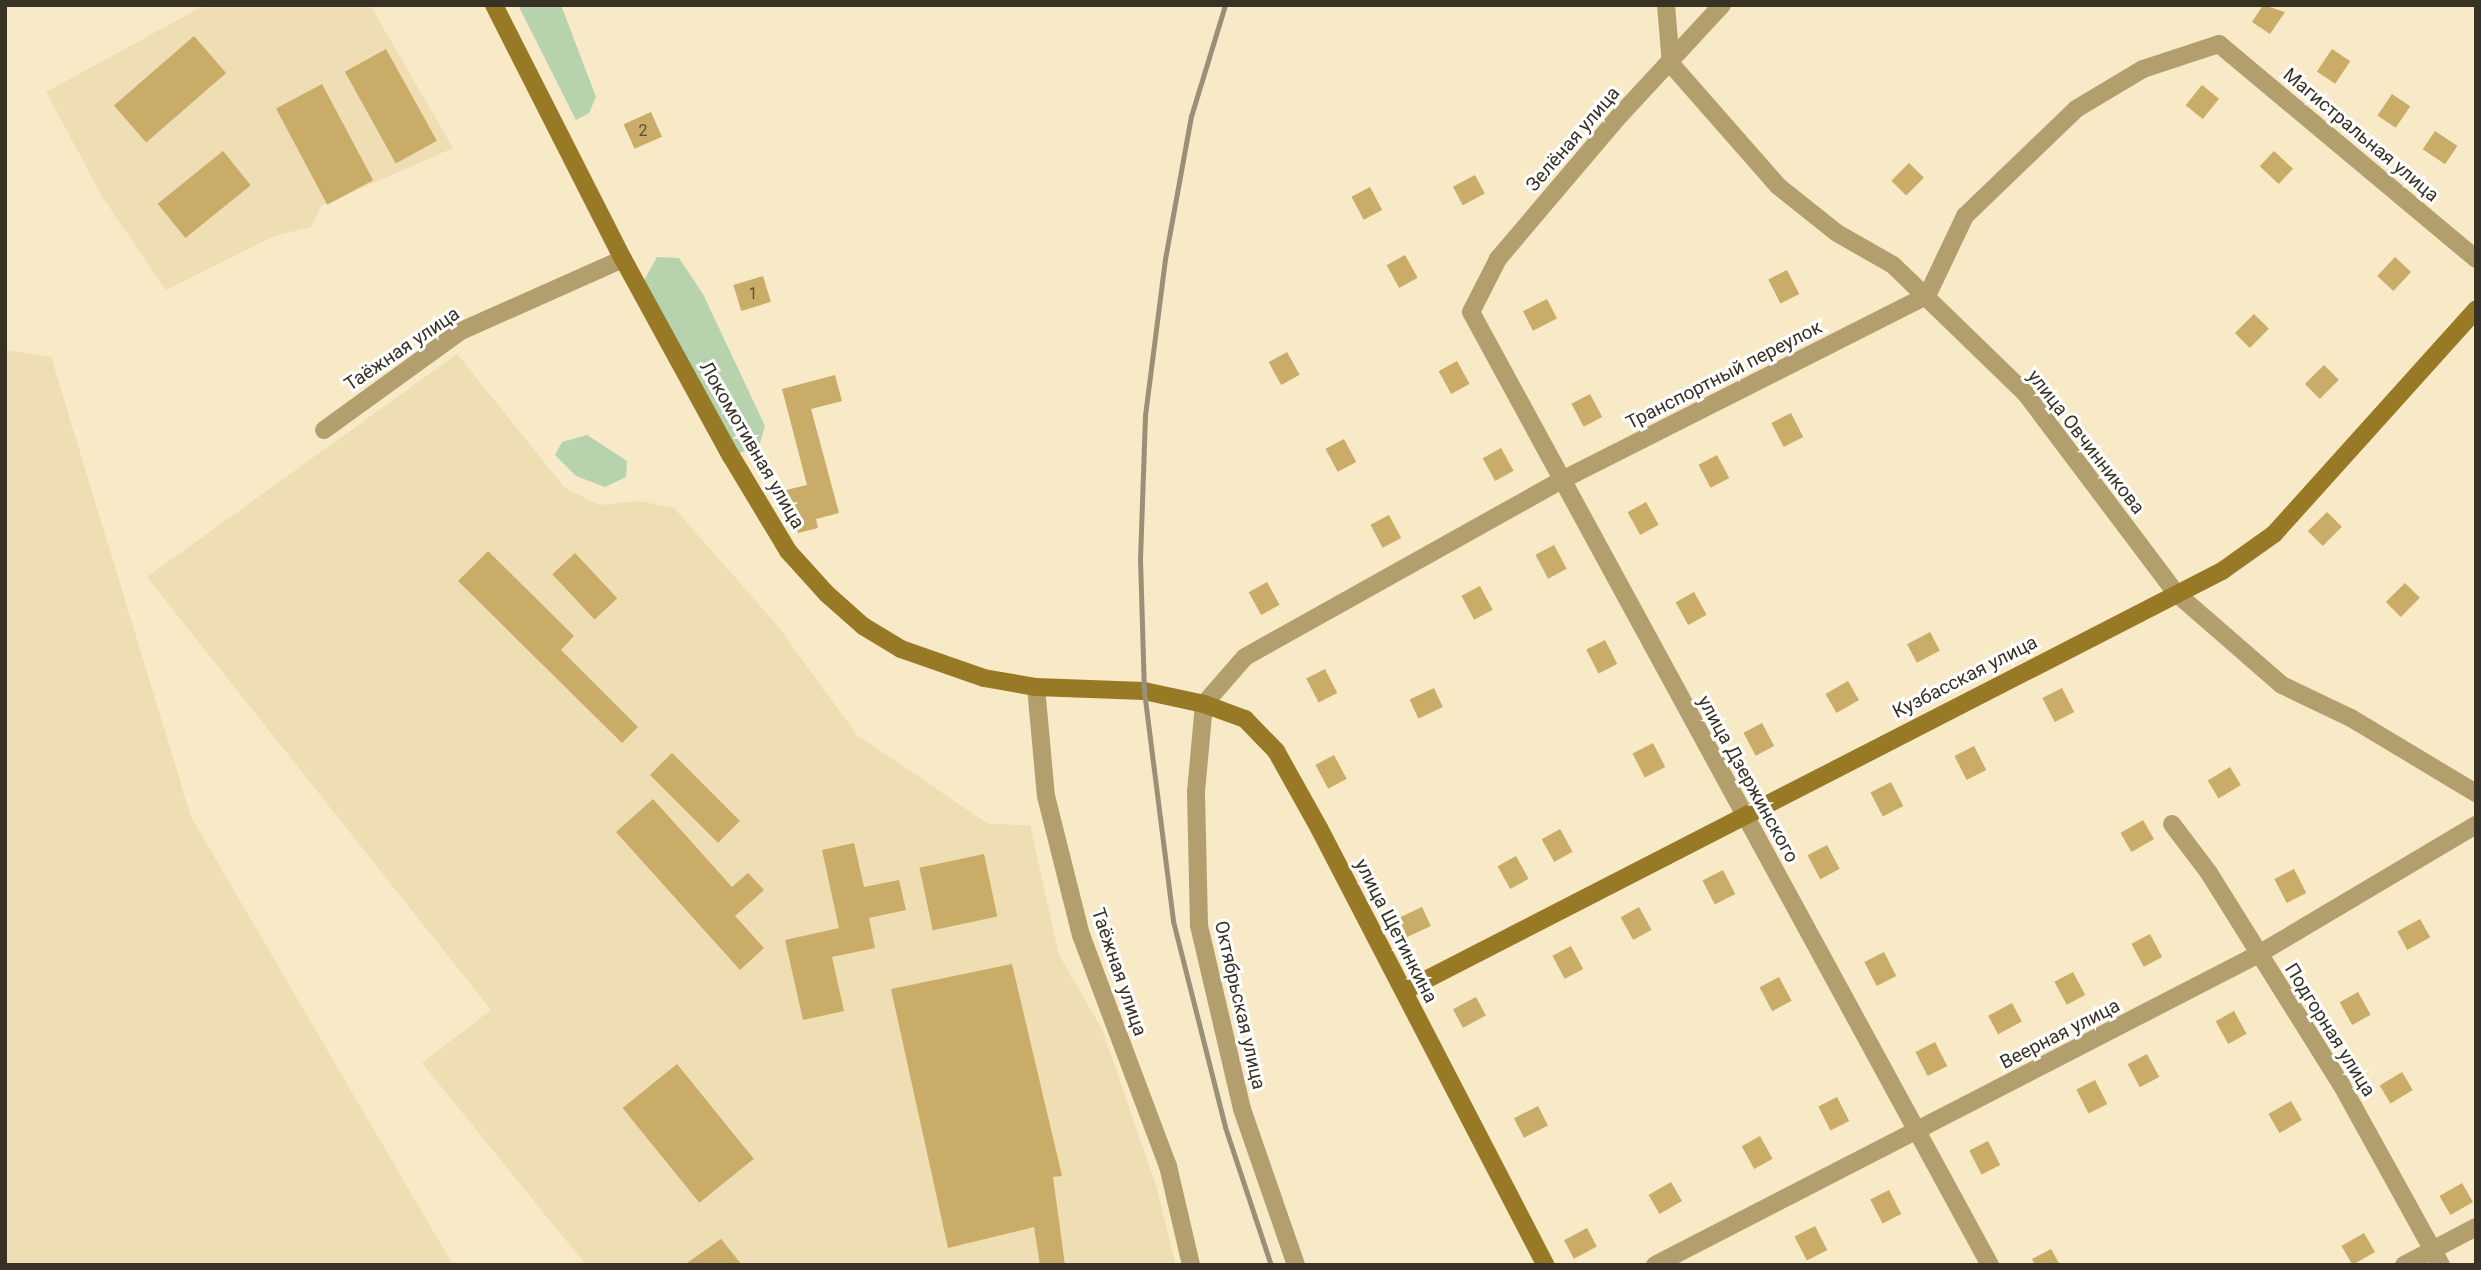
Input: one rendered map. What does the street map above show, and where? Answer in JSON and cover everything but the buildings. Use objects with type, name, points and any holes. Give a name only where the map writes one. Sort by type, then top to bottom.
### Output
[{"type":"street","name":"Локомотивная улица","points":[[495,5],[623,258],[757,502],[788,551],[827,594],[863,626],[901,649],[984,678],[1036,687],[1144,691]]},
{"type":"street","points":[[1666,5],[1671,64]]},
{"type":"street","name":"Зелёная улица","points":[[1471,312],[1498,259],[1620,115],[1671,64],[1721,5]]},
{"type":"street","name":"Магистральная улица","points":[[1927,296],[1965,216],[2076,109],[2143,69],[2219,44],[2476,258]]},
{"type":"street","name":"улица Овчинникова","points":[[1671,64],[1778,186],[1837,233],[1893,265],[2026,394],[2176,593],[2282,685],[2351,718],[2476,793]]},
{"type":"street","name":"Таёжная улица","points":[[324,430],[461,331],[623,258]]},
{"type":"street","name":"Транспортный переулок","points":[[1204,704],[1245,657],[1562,480],[1927,296]]},
{"type":"street","name":"Кузбасская улица","points":[[1404,991],[1743,813],[2222,571],[2274,534],[2476,310]]},
{"type":"street","name":"улица Дзержинского","points":[[1471,312],[1990,1265]]},
{"type":"street","name":"Таёжная улица","points":[[1036,687],[1046,796],[1082,935],[1168,1166],[1191,1265]]},
{"type":"street","name":"улица Щетинкина","points":[[1144,691],[1204,704],[1245,719],[1276,751],[1546,1265]]},
{"type":"street","name":"Октябрьская улица","points":[[1204,704],[1195,792],[1199,925],[1242,1110],[1296,1265]]},
{"type":"street","name":"Подгорная улица","points":[[2172,824],[2210,873],[2258,955],[2341,1084],[2437,1257]]},
{"type":"street","name":"Веерная улица","points":[[1655,1265],[2258,955],[2476,825]]},
{"type":"street","points":[[2404,1265],[2437,1257],[2476,1227]]},
{"type":"shaded area","points":[[205,5],[370,5],[453,148],[321,206],[311,227],[274,236],[166,290],[103,198],[46,92]]},
{"type":"shaded area","points":[[5,350],[51,357],[191,817],[453,1265],[5,1265]]},
{"type":"shaded area","points":[[457,354],[565,488],[599,505],[639,501],[674,508],[777,625],[857,735],[988,824],[1030,825],[1059,955],[1103,1031],[1156,1186],[1176,1265],[586,1265],[422,1063],[491,1010],[147,577]]},
{"type":"green space","points":[[518,5],[561,5],[596,97],[589,113],[576,120]]},
{"type":"green space","points":[[657,257],[679,258],[703,294],[765,426],[760,443],[749,450],[731,456],[640,288]]},
{"type":"green space","points":[[587,435],[627,461],[626,477],[605,487],[576,476],[555,455],[562,442]]},
{"type":"railway","points":[[1225,5],[1191,116],[1165,259],[1145,416],[1140,558],[1144,691],[1173,921],[1225,1127],[1271,1265]]}]
